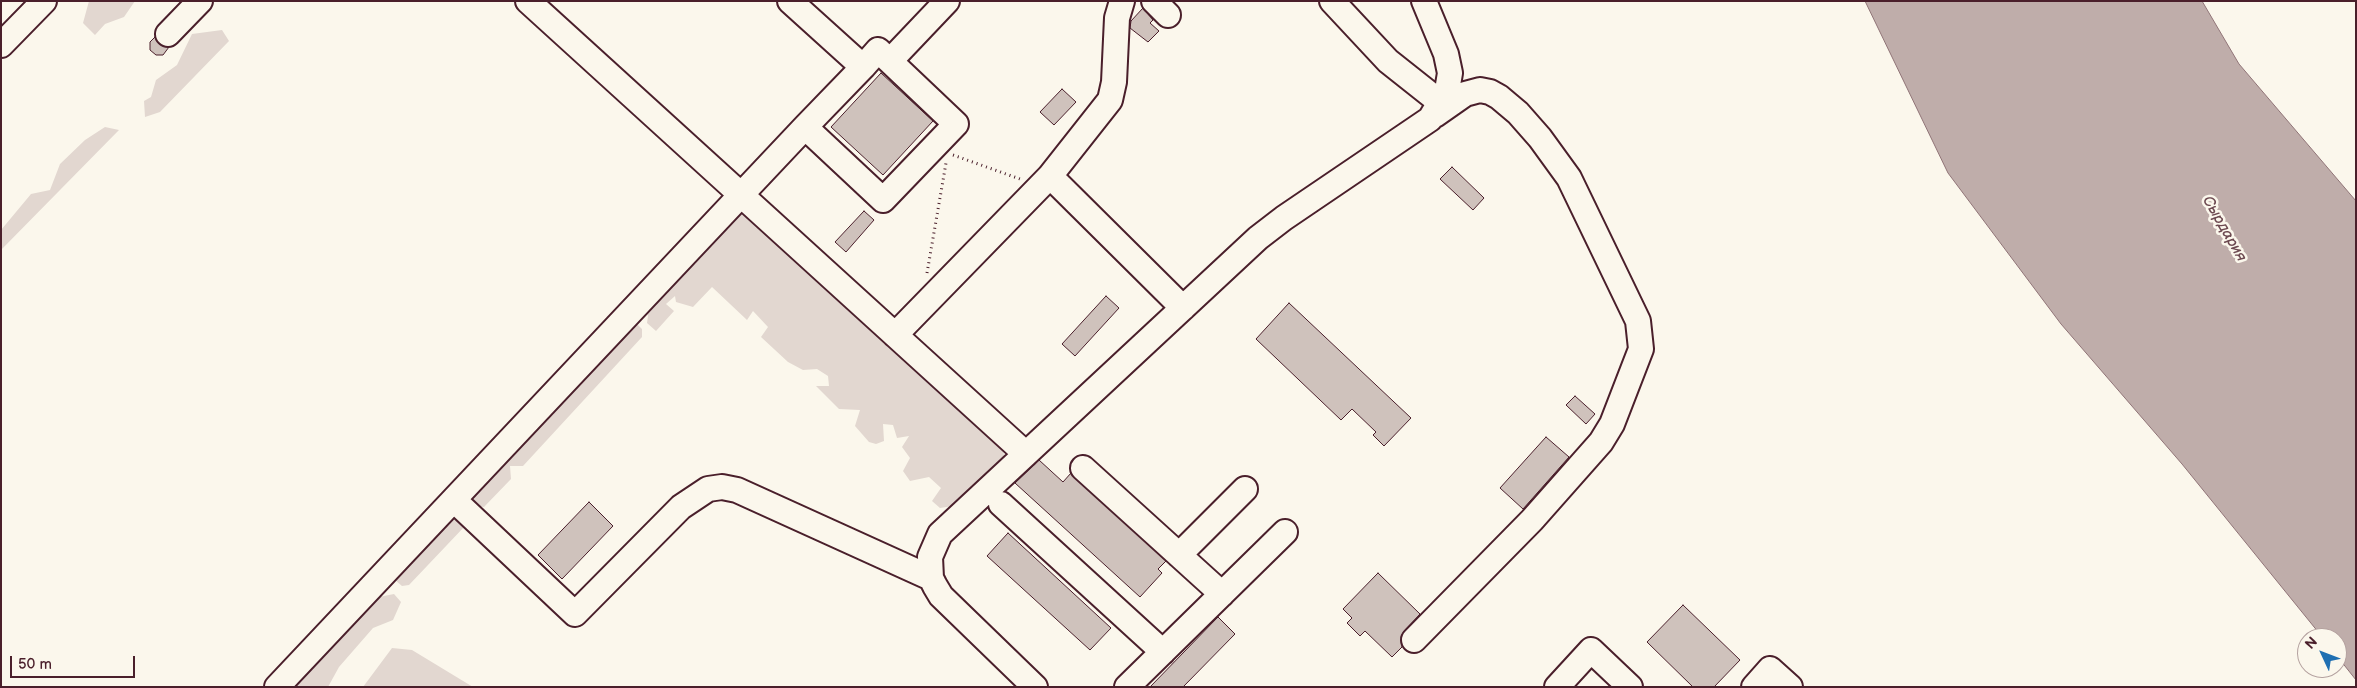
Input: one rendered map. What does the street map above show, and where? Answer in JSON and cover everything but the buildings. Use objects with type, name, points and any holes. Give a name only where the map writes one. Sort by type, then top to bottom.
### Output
[{"type":"street","points":[[1,45],[44,1]]},
{"type":"street","points":[[168,34],[200,1]]},
{"type":"street","points":[[790,1],[863,67]]},
{"type":"street","points":[[890,61],[947,1]]},
{"type":"street","points":[[895,335],[1044,181],[1110,100],[1114,82],[1118,18],[1122,1]]},
{"type":"street","points":[[1332,1],[1436,111]]},
{"type":"street","points":[[1424,1],[1446,54],[1450,73],[1446,91],[1436,111]]},
{"type":"street","points":[[537,4],[741,195],[1026,454]]},
{"type":"street","points":[[276,687],[878,50],[956,124],[941,150],[883,200],[806,127]]},
{"type":"street","points":[[1035,687],[941,596],[931,578],[930,557],[940,534],[1258,238],[1436,111],[1465,94],[1480,90],[1490,92],[1499,97],[1518,113],[1540,138],[1569,178],[1638,322],[1641,349],[1612,424],[1601,442],[1532,520],[1414,640]]},
{"type":"street","points":[[1044,181],[1183,308]]},
{"type":"street","points":[[1083,468],[1222,594]]},
{"type":"street","points":[[454,500],[575,614],[681,507],[708,488],[722,487],[737,490],[931,578]]},
{"type":"street","points":[[1179,555],[1246,489]]},
{"type":"street","points":[[1001,504],[1162,652]]},
{"type":"street","points":[[1127,687],[1285,532]]},
{"type":"street","points":[[1557,687],[1591,650],[1630,687]]},
{"type":"street","points":[[1754,687],[1770,669],[1790,687]]},
{"type":"path","points":[[922,306],[941,150],[1044,181]]},
{"type":"shaded area","points":[[89,1],[135,1],[124,17],[105,24],[95,35],[83,23]]},
{"type":"shaded area","points":[[222,30],[229,41],[160,112],[145,117],[144,101],[151,97],[156,80],[177,65],[192,34]]},
{"type":"shaded area","points":[[105,127],[119,130],[1,250],[1,230],[31,194],[50,190],[60,164],[85,140]]},
{"type":"shaded area","points":[[746,207],[1003,443],[1004,458],[992,474],[959,505],[940,508],[932,501],[941,488],[929,477],[910,481],[903,471],[910,458],[902,447],[909,436],[897,438],[893,425],[883,424],[884,441],[876,444],[869,442],[855,426],[860,410],[839,409],[816,386],[829,386],[828,376],[817,369],[803,370],[788,362],[761,337],[768,327],[753,311],[747,320],[712,287],[693,307],[676,302],[675,296],[666,304],[674,311],[656,331],[647,323],[648,316],[645,308],[739,209]]},
{"type":"shaded area","points":[[637,324],[642,329],[642,337],[523,466],[510,466],[511,479],[484,507],[477,506],[471,501],[472,491],[629,325]]},
{"type":"shaded area","points":[[452,514],[465,526],[409,585],[402,586],[395,580],[396,573]]},
{"type":"shaded area","points":[[394,594],[401,602],[393,620],[373,628],[339,667],[328,687],[290,687],[374,598]]},
{"type":"shaded area","points":[[392,648],[412,650],[473,687],[363,687]]},
{"type":"water","name":"Сырдария","points":[[1865,1],[2202,1],[2239,64],[2356,201],[2356,680],[2347,669],[2347,628],[2315,628],[2182,464],[2061,324],[1948,173]]}]
